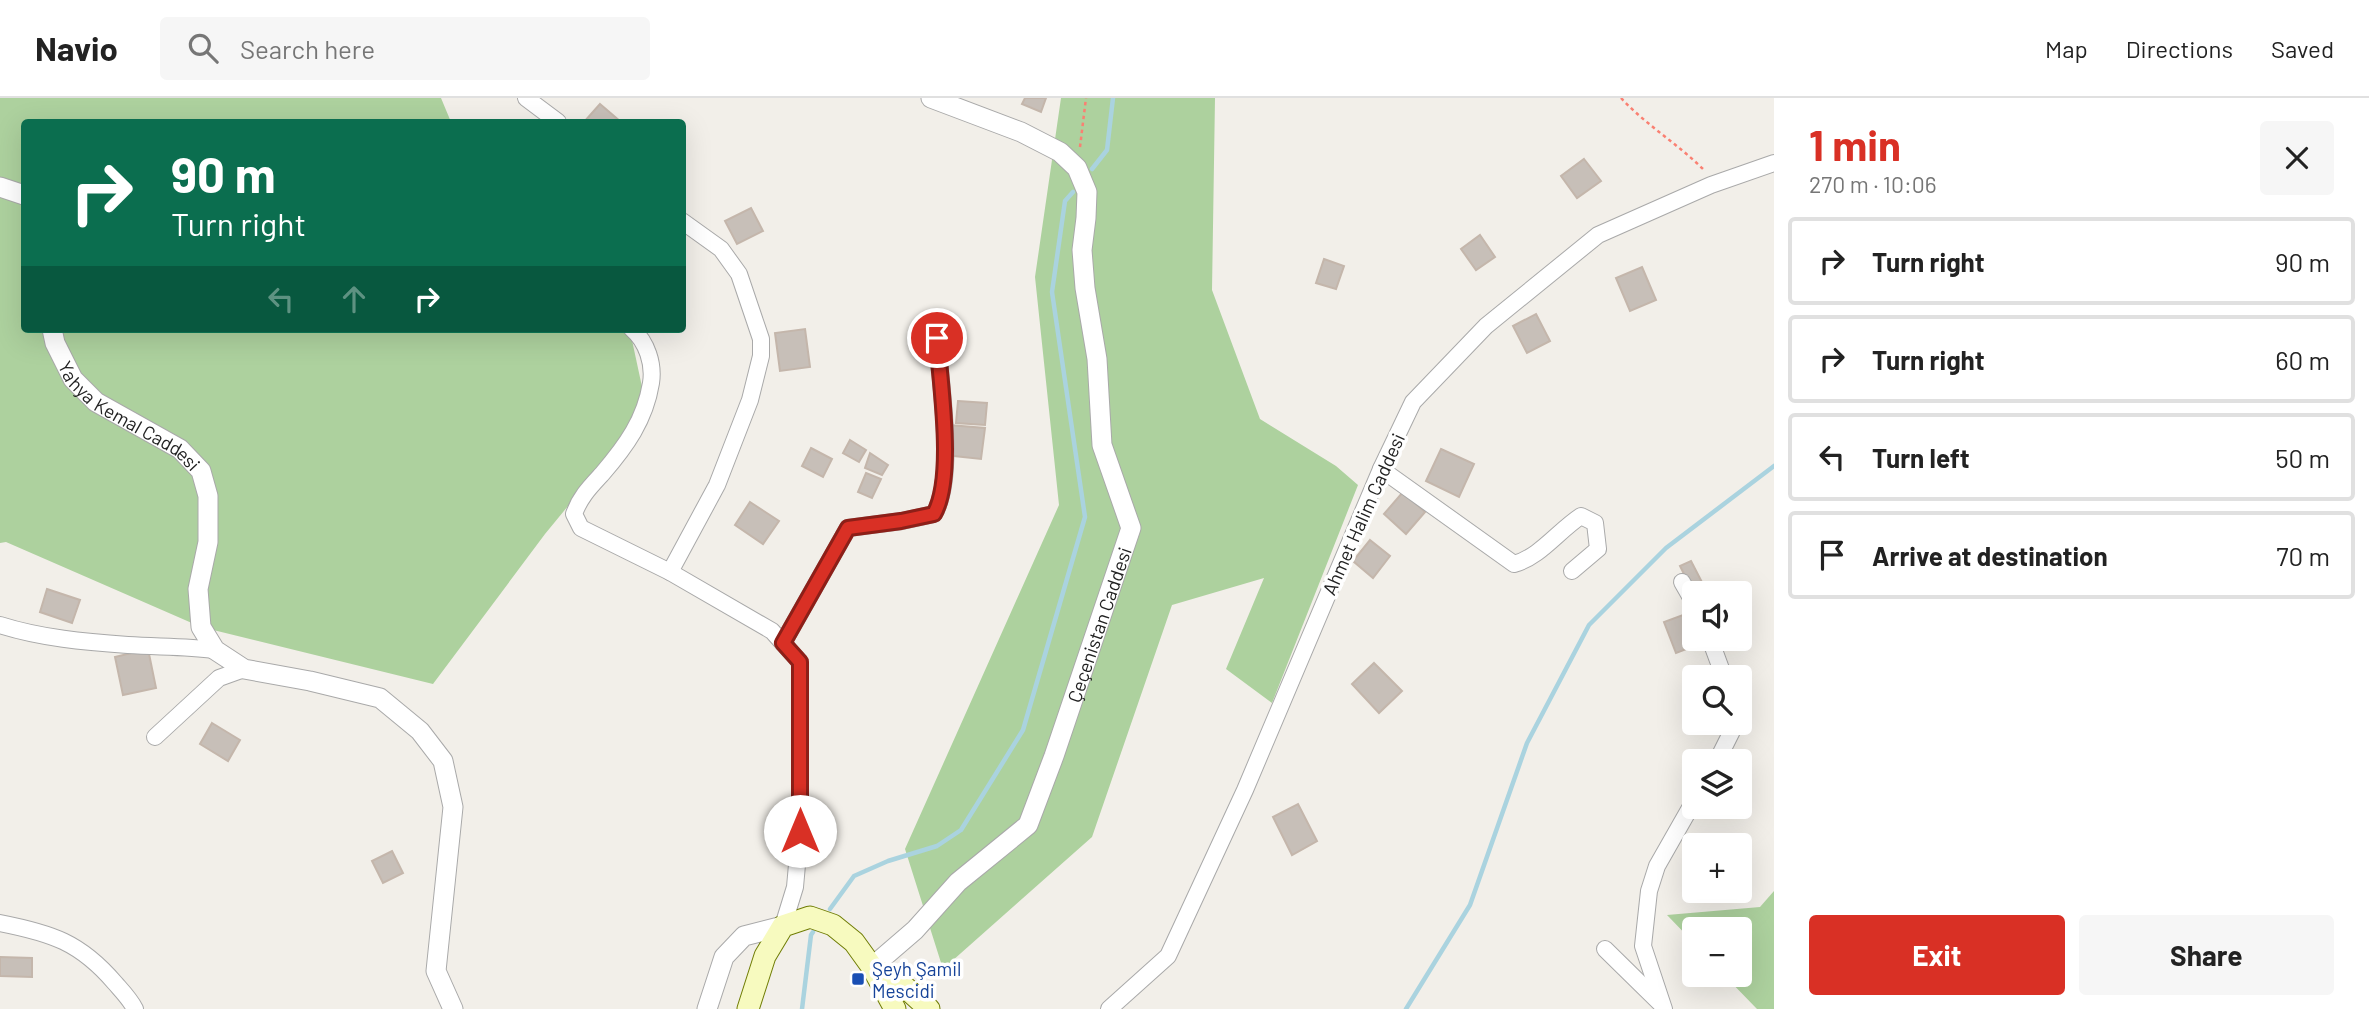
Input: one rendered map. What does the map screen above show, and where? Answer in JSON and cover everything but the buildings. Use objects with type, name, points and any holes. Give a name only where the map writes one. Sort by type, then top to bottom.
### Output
[{"type":"main road","points":[[748,1009],[765,956],[783,926],[810,917],[833,925],[853,942],[872,967],[895,1009]]},
{"type":"main road","points":[[872,967],[906,988],[929,1009]]},
{"type":"street","points":[[526,98],[554,119]]},
{"type":"street","points":[[931,98],[1021,132],[1059,152],[1077,167]]},
{"type":"street","name":"Ahmet Halim Caddesi","points":[[1109,1009],[1168,956],[1245,790],[1381,469],[1413,402],[1486,326],[1598,235],[1717,183],[1774,163]]},
{"type":"street","name":"Çeçenistan Caddesi","points":[[872,967],[915,930],[958,882],[1028,825],[1131,528],[1102,444],[1097,359],[1085,288],[1082,250],[1087,192],[1077,167]]},
{"type":"street","points":[[0,187],[21,194]]},
{"type":"street","points":[[670,572],[716,485],[750,400],[761,356],[761,339],[739,274],[721,249],[686,223]]},
{"type":"street","name":"Yahya Kemal Caddesi","points":[[53,333],[73,379],[96,402],[180,449],[201,471],[208,496],[208,542],[198,589],[201,627],[215,650]]},
{"type":"street","points":[[637,333],[649,356],[653,373],[648,399],[631,438],[579,500],[574,514],[581,528],[670,572],[772,631],[800,662],[800,831],[795,887],[783,926],[744,936],[724,957],[707,1009]]},
{"type":"street","points":[[783,643],[848,528],[934,514],[941,502],[946,460],[937,338]]},
{"type":"street","points":[[1381,469],[1514,564],[1528,560],[1564,527],[1581,516],[1595,523],[1598,549],[1572,571]]},
{"type":"street","points":[[0,625],[33,636],[130,646],[186,646],[215,650],[244,669],[380,698],[420,731],[443,761],[453,807],[436,971],[453,1009]]},
{"type":"street","points":[[155,737],[219,678],[244,669]]},
{"type":"street","points":[[1663,1007],[1643,946],[1649,891],[1657,866],[1684,819]]},
{"type":"street","points":[[0,923],[33,929],[72,944],[98,964],[135,1009]]},
{"type":"street","points":[[1605,950],[1663,1007]]},
{"type":"path","points":[[1077,167],[1086,98]]},
{"type":"path","points":[[1621,98],[1634,112],[1690,156],[1717,183]]},
{"type":"green space","points":[[0,98],[441,98],[450,119],[21,119],[21,333],[630,333],[647,410],[545,534],[433,684],[201,627],[6,542],[0,543]]},
{"type":"green space","points":[[1061,98],[1215,98],[1212,290],[1260,419],[1336,466],[1358,485],[1272,703],[1226,669],[1264,578],[1172,605],[1092,837],[943,969],[905,849],[1059,505],[1035,277]]},
{"type":"green space","points":[[1774,891],[1774,1009],[1757,1009],[1736,987],[1752,987],[1752,917],[1682,917],[1682,931],[1667,915],[1760,907]]},
{"type":"waterway","points":[[1092,169],[1107,150],[1113,98]]},
{"type":"waterway","points":[[830,909],[854,876],[888,861],[937,846],[961,830],[1023,730],[1085,517],[1052,292],[1065,201],[1073,192]]},
{"type":"waterway","points":[[1406,1009],[1470,905],[1527,743],[1589,625],[1666,548],[1774,466]]},
{"type":"waterway","points":[[802,1009],[813,932]]},
{"type":"place","name":"Şeyh Şamil Mescidi","points":[[858,979]]},
{"type":"route","points":[[800,831],[800,662],[783,643],[848,528],[934,514],[941,502],[946,460],[937,338]]}]
